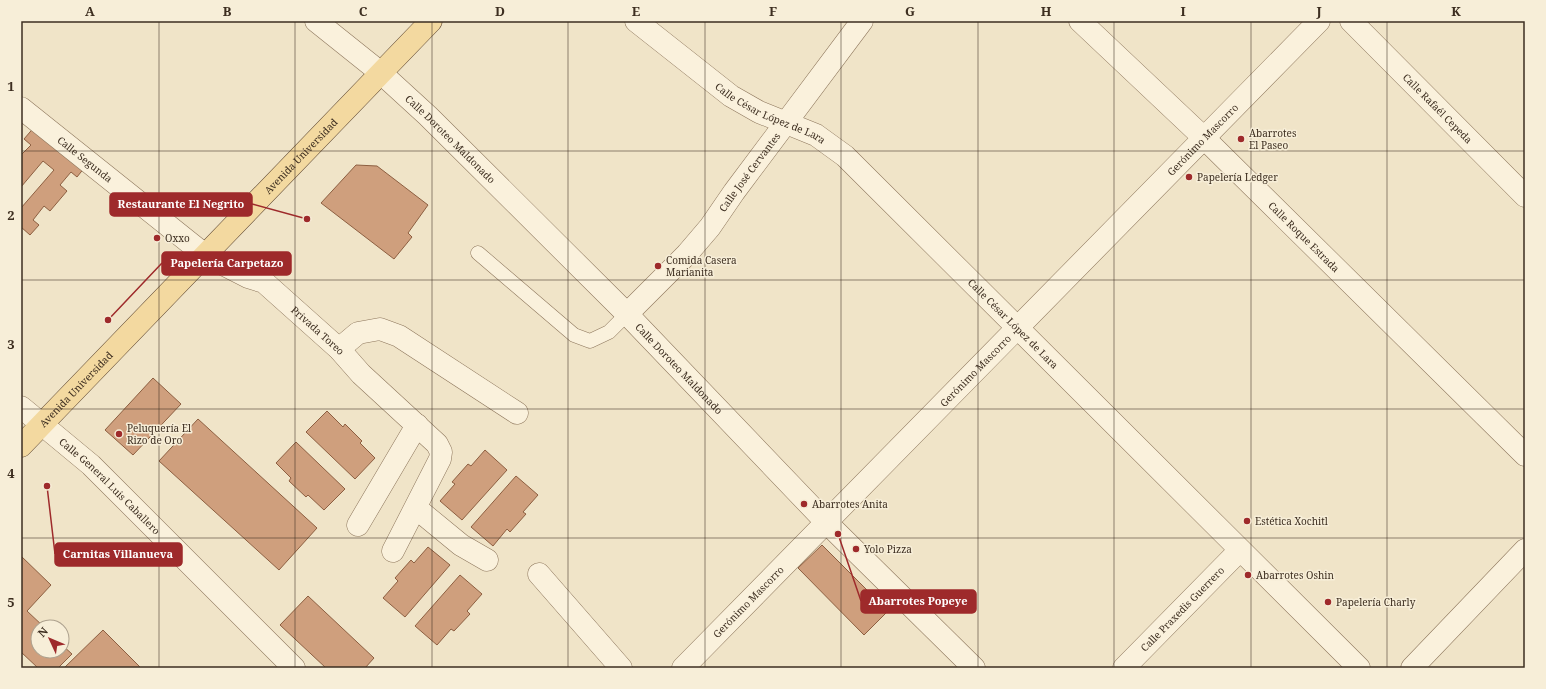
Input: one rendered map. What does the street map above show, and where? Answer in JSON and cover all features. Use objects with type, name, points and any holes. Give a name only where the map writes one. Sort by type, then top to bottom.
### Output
[{"type":"main road","name":"Avenida Universidad","points":[[21,446],[431,21]]},
{"type":"street","name":"Calle Doroteo Maldonado","points":[[316,21],[381,72],[428,116],[627,314],[826,522],[974,668]]},
{"type":"street","name":"Calle César López de Lara","points":[[636,21],[731,96],[759,112],[816,135],[845,156],[1359,668]]},
{"type":"street","name":"Calle José Cervantes","points":[[627,314],[687,254],[705,232],[862,21]]},
{"type":"street","name":"Calle Roque Estrada","points":[[1080,21],[1204,138],[1525,455]]},
{"type":"street","name":"Gerónimo Mascorro","points":[[683,668],[1319,21]]},
{"type":"street","name":"Calle Rafaél Cepeda","points":[[1351,21],[1525,196]]},
{"type":"street","name":"Calle Segunda","points":[[21,108],[205,255]]},
{"type":"street","name":"Privada Toreo","points":[[205,255],[248,277],[264,282],[339,349],[361,374],[437,444],[441,452],[440,459],[393,551]]},
{"type":"street","points":[[339,349],[358,333],[380,329],[399,336],[517,413]]},
{"type":"street","name":"Calle General Luis Caballero","points":[[21,407],[91,464],[294,668]]},
{"type":"street","points":[[358,525],[417,425]]},
{"type":"street","points":[[416,508],[461,545],[487,560]]},
{"type":"street","name":"Calle Praxedis Guerrero","points":[[1124,668],[1240,550]]},
{"type":"street","points":[[1412,668],[1525,550]]},
{"type":"street","points":[[539,574],[622,668]]},
{"type":"lane","points":[[478,253],[574,335],[590,341],[609,332],[627,314]]},
{"type":"building","points":[[36,125],[85,167],[77,177],[71,172],[60,185],[67,191],[50,211],[44,206],[33,220],[39,225],[30,235],[21,227],[21,208],[54,170],[43,161],[21,187],[21,153],[22,154],[31,145],[24,139]]},
{"type":"building","points":[[356,165],[377,166],[428,205],[408,233],[412,237],[394,259],[321,203]]},
{"type":"building","points":[[153,378],[181,404],[133,455],[105,430]]},
{"type":"building","points":[[327,411],[343,427],[345,424],[362,441],[360,443],[375,458],[355,479],[306,432]]},
{"type":"building","points":[[198,419],[317,528],[279,570],[159,461]]},
{"type":"building","points":[[296,442],[345,489],[324,510],[308,495],[306,497],[289,481],[291,478],[276,463]]},
{"type":"building","points":[[485,450],[507,470],[462,520],[440,501],[455,484],[452,482],[468,464],[471,466]]},
{"type":"building","points":[[516,476],[538,495],[523,512],[526,514],[510,532],[507,529],[493,546],[471,527]]},
{"type":"building","points":[[822,545],[888,611],[864,635],[798,568]]},
{"type":"building","points":[[428,547],[450,565],[405,617],[383,598],[398,581],[395,578],[411,560],[414,563]]},
{"type":"building","points":[[21,556],[51,585],[27,611],[36,619],[30,619],[30,659],[67,659],[58,668],[38,668],[21,652]]},
{"type":"building","points":[[460,575],[482,594],[467,611],[470,614],[454,631],[451,629],[437,645],[415,626]]},
{"type":"building","points":[[308,596],[374,658],[365,668],[326,668],[280,625]]},
{"type":"building","points":[[103,630],[141,668],[64,668]]},
{"type":"place","name":"Abarrotes El Paseo","points":[[1241,139]]},
{"type":"place","name":"Papelería Ledger","points":[[1189,177]]},
{"type":"place","name":"Restaurante El Negrito","points":[[307,219]]},
{"type":"place","name":"Oxxo","points":[[157,238]]},
{"type":"place","name":"Comida Casera Marianita","points":[[658,266]]},
{"type":"place","name":"Papelería Carpetazo","points":[[108,320]]},
{"type":"place","name":"Peluquería El Rizo de Oro","points":[[119,434]]},
{"type":"place","name":"Carnitas Villanueva","points":[[47,486]]},
{"type":"place","name":"Abarrotes Anita","points":[[804,504]]},
{"type":"place","name":"Estética Xochitl","points":[[1247,521]]},
{"type":"place","name":"Abarrotes Popeye","points":[[838,534]]},
{"type":"place","name":"Yolo Pizza","points":[[856,549]]},
{"type":"place","name":"Abarrotes Oshin","points":[[1248,575]]},
{"type":"place","name":"Papelería Charly","points":[[1328,602]]}]
